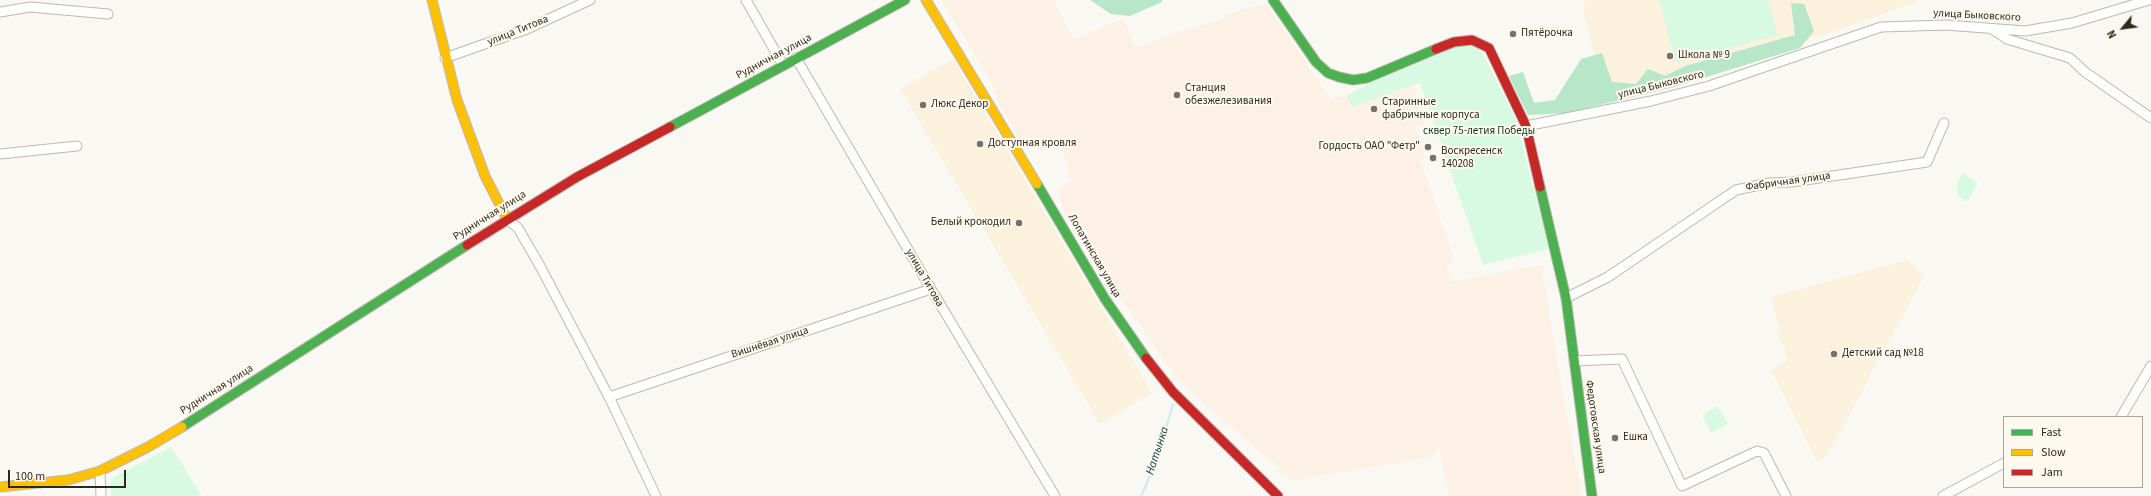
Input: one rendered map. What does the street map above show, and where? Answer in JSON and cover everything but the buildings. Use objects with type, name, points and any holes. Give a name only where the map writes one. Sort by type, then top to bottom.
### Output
[{"type":"street","points":[[432,0],[445,58],[470,137],[485,176],[506,219],[518,228],[540,266],[609,397],[656,496]]},
{"type":"street","name":"улица Титова","points":[[445,58],[527,29],[590,0]]},
{"type":"street","points":[[746,0],[783,65]]},
{"type":"street","name":"Рудничная улица","points":[[0,488],[68,480],[100,471],[148,447],[200,416],[506,219],[577,178],[905,0]]},
{"type":"street","name":"Лопатинская улица","points":[[926,0],[957,49],[1105,299],[1134,344],[1173,392],[1278,496]]},
{"type":"street","points":[[1273,0],[1316,62],[1328,73],[1339,77],[1353,80],[1367,78],[1454,42],[1472,40],[1489,48],[1526,126],[1566,298],[1574,361],[1622,359],[1682,486],[1757,451],[1764,453],[1786,496]]},
{"type":"street","name":"улица Быковского","points":[[1526,126],[1650,101],[1697,89],[1881,27],[1946,25],[2025,31],[2072,23],[2149,0]]},
{"type":"street","points":[[0,12],[30,7],[108,14]]},
{"type":"street","points":[[1992,29],[2007,39],[2070,58],[2085,72],[2151,118]]},
{"type":"street","name":"улица Титова","points":[[796,58],[931,290],[1054,496]]},
{"type":"street","name":"Фабричная улица","points":[[1566,298],[1608,277],[1736,190],[1769,183],[1792,182],[1927,162],[1944,123]]},
{"type":"street","points":[[0,154],[77,146]]},
{"type":"street","name":"Вишнёвая улица","points":[[609,397],[931,290]]},
{"type":"street","name":"Федотовская улица","points":[[1574,361],[1592,496]]},
{"type":"street","points":[[2122,416],[2151,366]]},
{"type":"street","points":[[1943,496],[2003,464]]},
{"type":"street","points":[[100,471],[101,496]]},
{"type":"shaded area","points":[[942,0],[1053,0],[1073,40],[1124,18],[1135,48],[1175,33],[1228,18],[1227,14],[1266,3],[1331,100],[1347,95],[1352,107],[1413,85],[1424,124],[1416,127],[1425,157],[1420,159],[1455,262],[1446,265],[1451,282],[1542,265],[1556,356],[1582,496],[1449,496],[1439,446],[1432,457],[1293,480],[1178,380],[1125,304],[1062,208],[1059,189],[1072,180],[1060,144],[1041,150],[1020,143],[993,91],[996,90]]},
{"type":"shaded area","name":"Школа № 9","points":[[1585,0],[1916,0],[1917,2],[1826,34],[1605,94],[1584,14]]},
{"type":"shaded area","points":[[953,59],[1152,393],[1100,424],[900,89]]},
{"type":"shaded area","name":"Детский сад №18","points":[[1907,260],[1924,276],[1827,456],[1817,462],[1771,370],[1787,361],[1784,347],[1776,334],[1780,332],[1771,297]]},
{"type":"green space","points":[[1090,0],[1162,0],[1162,2],[1130,16],[1111,14]]},
{"type":"green space","points":[[1659,0],[1768,0],[1778,35],[1676,63]]},
{"type":"green space","points":[[1791,3],[1804,4],[1814,31],[1800,48],[1674,87],[1567,113],[1528,115],[1509,76],[1523,72],[1534,103],[1555,100],[1581,59],[1602,53],[1612,82],[1636,84],[1648,69],[1665,76],[1685,66],[1795,35]]},
{"type":"green space","name":"сквер 75-летия Победы","points":[[1463,42],[1482,52],[1516,120],[1549,249],[1483,265],[1420,83],[1352,107],[1347,95],[1403,66]]},
{"type":"green space","points":[[1963,173],[1978,183],[1967,202],[1958,196],[1957,183]]},
{"type":"green space","points":[[1718,406],[1728,424],[1711,433],[1702,415]]},
{"type":"green space","points":[[171,447],[202,496],[111,496],[110,484],[112,478]]},
{"type":"waterway","name":"Натынка","points":[[1141,496],[1155,465],[1173,404]]},
{"type":"traffic: fast","points":[[670,127],[905,0]]},
{"type":"traffic: fast","points":[[1273,0],[1316,62],[1328,73],[1339,77],[1353,80],[1367,78],[1436,49]]},
{"type":"traffic: fast","points":[[1037,184],[1105,299],[1146,358]]},
{"type":"traffic: fast","points":[[1540,187],[1566,298],[1592,496]]},
{"type":"traffic: fast","points":[[182,427],[467,245]]},
{"type":"traffic: slow","points":[[432,0],[457,100],[485,176],[507,219]]},
{"type":"traffic: slow","points":[[926,0],[1037,184]]},
{"type":"traffic: slow","points":[[0,487],[68,480],[100,471],[148,447],[182,427]]},
{"type":"traffic: jam","points":[[1436,49],[1454,42],[1472,40],[1489,48],[1526,126],[1540,187]]},
{"type":"traffic: jam","points":[[467,245],[577,177],[670,127]]},
{"type":"traffic: jam","points":[[1146,358],[1173,392],[1278,496]]},
{"type":"place","name":"Пятёрочка","points":[[1513,34]]},
{"type":"place","name":"Школа № 9","points":[[1670,56]]},
{"type":"place","name":"Станция обезжелезивания","points":[[1177,95]]},
{"type":"place","name":"Люкс Декор","points":[[923,105]]},
{"type":"place","name":"Старинные фабричные корпуса","points":[[1374,109]]},
{"type":"place","name":"Доступная кровля","points":[[980,144]]},
{"type":"place","name":"Гордость ОАО \"Фетр\"","points":[[1428,147]]},
{"type":"place","name":"Воскресенск 140208","points":[[1433,158]]},
{"type":"place","name":"Белый крокодил","points":[[1019,223]]},
{"type":"place","name":"Детский сад №18","points":[[1834,354]]},
{"type":"place","name":"Ешка","points":[[1615,438]]}]
